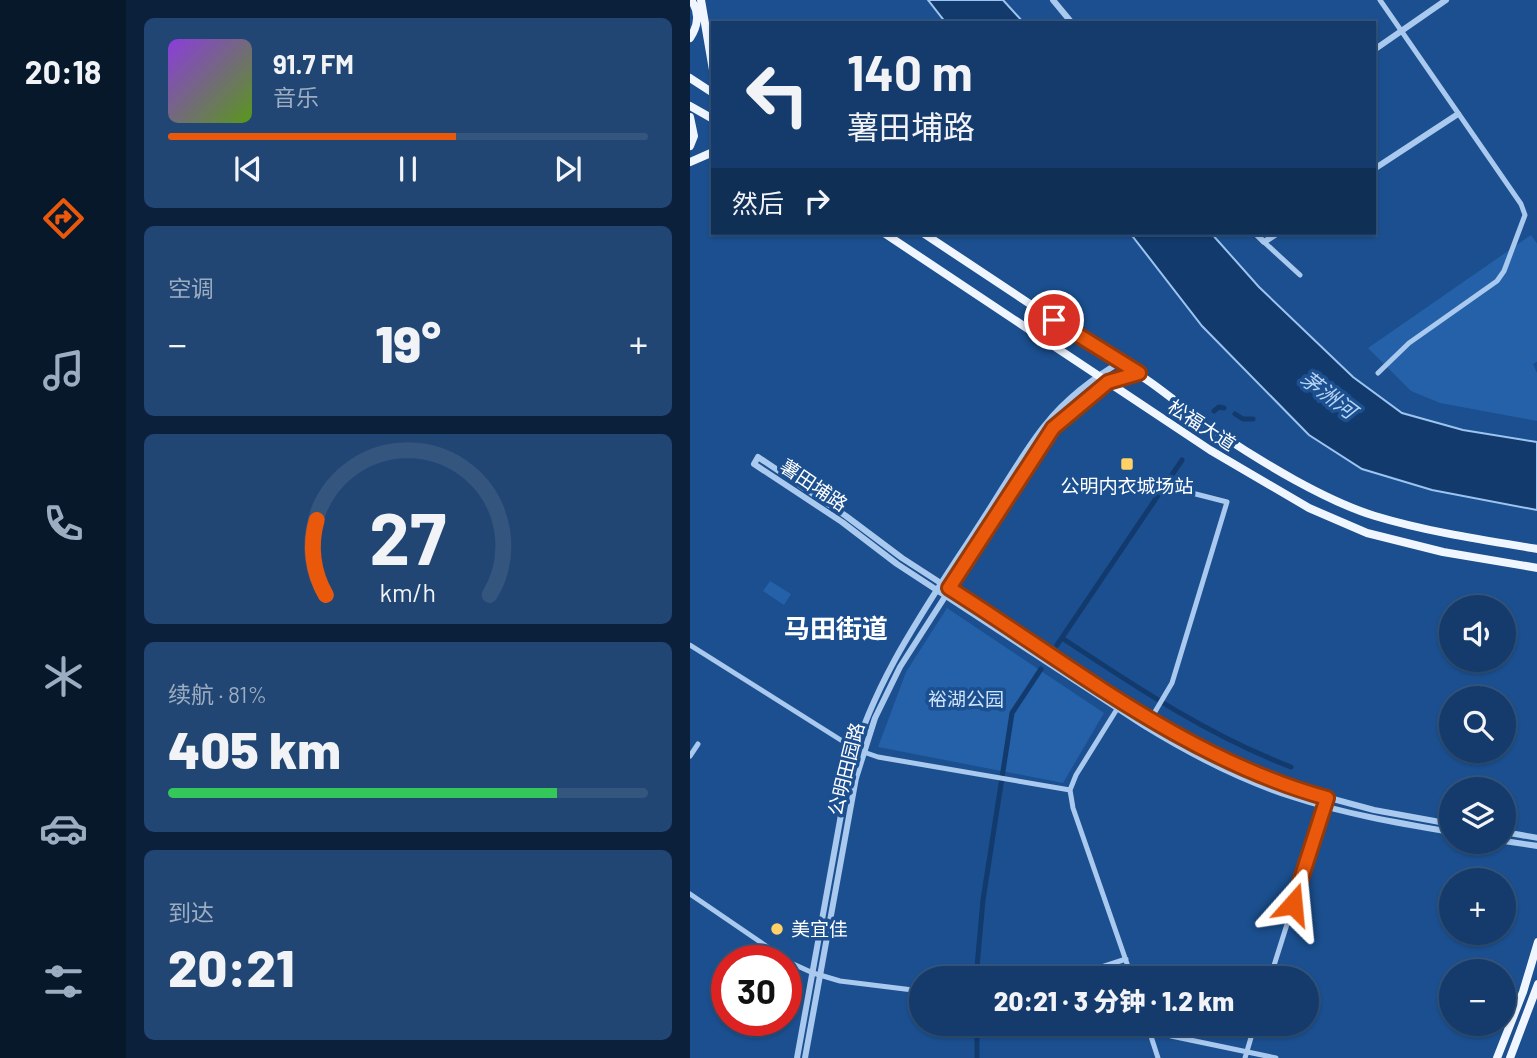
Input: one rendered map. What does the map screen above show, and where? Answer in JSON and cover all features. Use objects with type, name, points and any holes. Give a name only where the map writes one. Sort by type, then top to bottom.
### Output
[{"type":"main road","points":[[691,0],[697,12],[697,24],[692,36]]},
{"type":"main road","points":[[701,0],[711,58]]},
{"type":"main road","points":[[693,80],[711,92]]},
{"type":"main road","points":[[690,106],[711,118]]},
{"type":"main road","points":[[690,117],[694,136],[690,146]]},
{"type":"main road","points":[[690,162],[711,153]]},
{"type":"main road","name":"松福大道","points":[[887,235],[1210,450],[1309,508],[1367,533],[1443,552],[1538,568]]},
{"type":"main road","name":"松福大道","points":[[926,235],[1119,363],[1139,373],[1219,434],[1317,491],[1373,515],[1447,534],[1538,549]]},
{"type":"main road","points":[[1497,1058],[1523,992],[1538,942]]},
{"type":"main road","points":[[1510,1058],[1538,984]]},
{"type":"street","points":[[1053,0],[1070,21]]},
{"type":"street","points":[[1378,373],[1409,343],[1497,281],[1504,271],[1525,215],[1521,204],[1380,0]]},
{"type":"street","points":[[1376,49],[1446,0]]},
{"type":"street","points":[[1376,168],[1458,114]]},
{"type":"street","points":[[1257,235],[1300,275]]},
{"type":"street","points":[[1263,242],[1275,235]]},
{"type":"street","name":"公明田园路","points":[[805,1058],[859,750],[880,688],[939,587],[1046,423],[1098,375],[1119,363]]},
{"type":"street","name":"公明田园路","points":[[797,1058],[848,776],[887,691],[949,588],[1053,428],[1108,382],[1139,373]]},
{"type":"street","name":"薯田埔路","points":[[1439,822],[1327,798],[1236,766],[1150,720],[949,588],[939,587],[897,564],[842,522],[754,464],[758,457],[939,587],[945,595],[1146,727],[1232,773],[1325,806],[1372,818],[1439,830]]},
{"type":"street","points":[[1146,727],[1172,683],[1227,502],[1184,491]]},
{"type":"street","points":[[690,645],[859,750],[878,757],[1070,790]]},
{"type":"street","points":[[1122,701],[1076,775],[1070,790],[1073,808],[1128,966]]},
{"type":"street","points":[[690,757],[698,744]]},
{"type":"street","points":[[1273,966],[1327,798]]},
{"type":"street","points":[[1516,834],[1538,838]]},
{"type":"street","points":[[1516,843],[1538,846]]},
{"type":"street","points":[[690,894],[791,962],[812,973],[840,981],[909,990]]},
{"type":"street","points":[[1105,966],[1126,959]]},
{"type":"street","points":[[1151,1036],[1158,1058]]},
{"type":"street","points":[[1171,1036],[1246,1055],[1276,1058]]},
{"type":"street","points":[[1246,1055],[1252,1036]]},
{"type":"green space","points":[[1531,235],[1538,245],[1538,361],[1533,364],[1537,373],[1537,421],[1440,403],[1411,391],[1368,348]]},
{"type":"green space","points":[[770,581],[791,594],[784,605],[763,591]]},
{"type":"green space","name":"裕湖公园","points":[[947,608],[1104,713],[1063,783],[878,747],[906,672]]},
{"type":"water","points":[[928,0],[1003,0],[1022,21],[944,21]]},
{"type":"water","name":"茅洲河","points":[[1132,235],[1213,235],[1259,287],[1353,377],[1402,413],[1463,430],[1537,442],[1537,510],[1432,490],[1362,469],[1309,435],[1202,326]]},
{"type":"waterway","points":[[1214,411],[1219,407],[1224,408]]},
{"type":"waterway","points":[[1235,414],[1243,419],[1253,419]]},
{"type":"waterway","points":[[1057,645],[1182,460]]},
{"type":"waterway","points":[[1062,638],[1202,725],[1291,767]]},
{"type":"waterway","points":[[977,966],[983,900],[1012,713],[1041,669]]},
{"type":"waterway","points":[[977,1036],[977,1058]]},
{"type":"place","name":"公明内衣城场站","points":[[1127,464]]},
{"type":"place","name":"美宜佳","points":[[777,929]]},
{"type":"district","name":"马田街道","points":[[836,629]]},
{"type":"route","points":[[1054,320],[1139,373],[1108,382],[1053,428],[949,588],[1182,739],[1265,778],[1327,798],[1293,904]]}]
